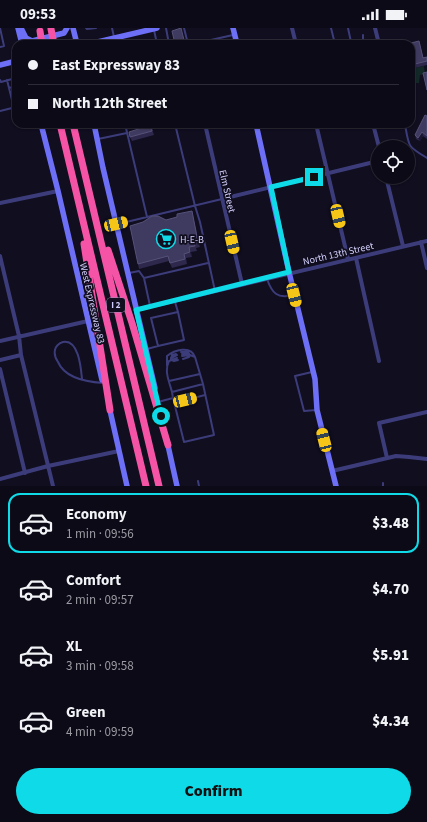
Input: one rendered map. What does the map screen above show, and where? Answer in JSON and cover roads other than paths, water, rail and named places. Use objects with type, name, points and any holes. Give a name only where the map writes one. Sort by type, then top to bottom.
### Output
[{"type":"highway","points":[[51,29],[53,40]]},
{"type":"highway","points":[[39,30],[41,40]]},
{"type":"highway","name":"I 2","points":[[61,128],[146,486]]},
{"type":"highway","name":"I 2","points":[[75,128],[159,486]]},
{"type":"highway","points":[[77,199],[110,410]]},
{"type":"highway","points":[[95,210],[132,323],[168,445]]},
{"type":"main road","points":[[18,28],[21,40]]},
{"type":"main road","points":[[21,28],[26,38],[30,40]]},
{"type":"main road","points":[[36,40],[64,33],[67,28]]},
{"type":"main road","points":[[73,28],[76,40]]},
{"type":"main road","points":[[233,28],[236,40]]},
{"type":"main road","points":[[110,40],[153,29]]},
{"type":"main road","points":[[0,65],[12,62]]},
{"type":"main road","name":"West Expressway 83","points":[[42,128],[127,486]]},
{"type":"main road","points":[[95,128],[177,486]]},
{"type":"main road","points":[[257,128],[294,295],[315,379],[317,410],[336,486]]},
{"type":"street","points":[[292,28],[295,40]]},
{"type":"street","points":[[375,28],[378,40]]},
{"type":"street","name":"Elm Street","points":[[206,128],[242,284]]},
{"type":"street","points":[[317,128],[348,259]]},
{"type":"street","points":[[375,128],[377,140]]},
{"type":"street","points":[[222,199],[371,163]]},
{"type":"street","points":[[388,184],[403,246]]},
{"type":"street","points":[[0,203],[58,191]]},
{"type":"street","name":"North 13th Street","points":[[136,310],[289,272],[427,241]]},
{"type":"street","points":[[421,242],[427,268]]},
{"type":"street","points":[[0,256],[19,336],[21,355],[53,486]]},
{"type":"street","points":[[356,258],[379,361]]},
{"type":"street","points":[[0,341],[88,321]]},
{"type":"street","points":[[0,360],[21,355]]},
{"type":"street","points":[[0,369],[25,473]]},
{"type":"street","points":[[387,458],[379,423],[427,412]]},
{"type":"street","points":[[0,479],[48,466],[119,451]]},
{"type":"street","points":[[332,471],[387,458],[409,457],[427,459]]},
{"type":"lane","points":[[0,28],[4,44],[4,46],[0,46]]},
{"type":"lane","points":[[86,28],[96,28]]},
{"type":"lane","points":[[112,28],[114,38]]},
{"type":"lane","points":[[166,28],[168,40]]},
{"type":"lane","points":[[184,28],[187,40]]},
{"type":"lane","points":[[331,28],[335,40]]},
{"type":"lane","points":[[348,28],[351,40]]},
{"type":"lane","points":[[153,29],[156,40]]},
{"type":"lane","points":[[211,40],[234,35]]},
{"type":"lane","points":[[363,35],[363,40]]},
{"type":"lane","points":[[0,80],[1,82],[12,79]]},
{"type":"lane","points":[[7,80],[12,99]]},
{"type":"lane","points":[[0,111],[12,109]]},
{"type":"lane","points":[[126,128],[147,217]]},
{"type":"lane","points":[[176,128],[200,222],[214,291]]},
{"type":"lane","points":[[406,128],[407,138],[411,148],[427,158]]},
{"type":"lane","points":[[97,140],[127,132]]},
{"type":"lane","points":[[116,224],[222,199]]},
{"type":"lane","points":[[144,278],[208,263]]},
{"type":"lane","points":[[128,273],[138,272],[144,278],[150,306]]},
{"type":"lane","points":[[266,278],[270,288],[275,294],[283,297],[294,295]]},
{"type":"lane","points":[[145,349],[184,340],[175,300]]},
{"type":"lane","points":[[158,346],[151,318],[178,312]]},
{"type":"lane","points":[[82,379],[79,358],[76,350],[72,344],[64,342],[60,343],[55,350],[55,357],[60,366],[66,372],[82,379],[91,382],[103,382]]},
{"type":"lane","points":[[188,350],[194,354],[195,358],[203,384],[214,435],[184,442],[166,366],[167,356],[174,351],[188,350]]},
{"type":"lane","points":[[190,355],[189,357],[182,356],[188,354],[190,355],[195,358]]},
{"type":"lane","points":[[166,366],[171,359],[177,357]]},
{"type":"lane","points":[[313,372],[295,376],[304,411],[317,410]]},
{"type":"lane","points":[[169,381],[200,374]]},
{"type":"lane","points":[[172,392],[203,384]]},
{"type":"lane","points":[[174,403],[205,395]]},
{"type":"lane","points":[[158,402],[173,398]]},
{"type":"lane","points":[[198,481],[199,486]]},
{"type":"place","name":"H-E-B","points":[[166,239]]}]
